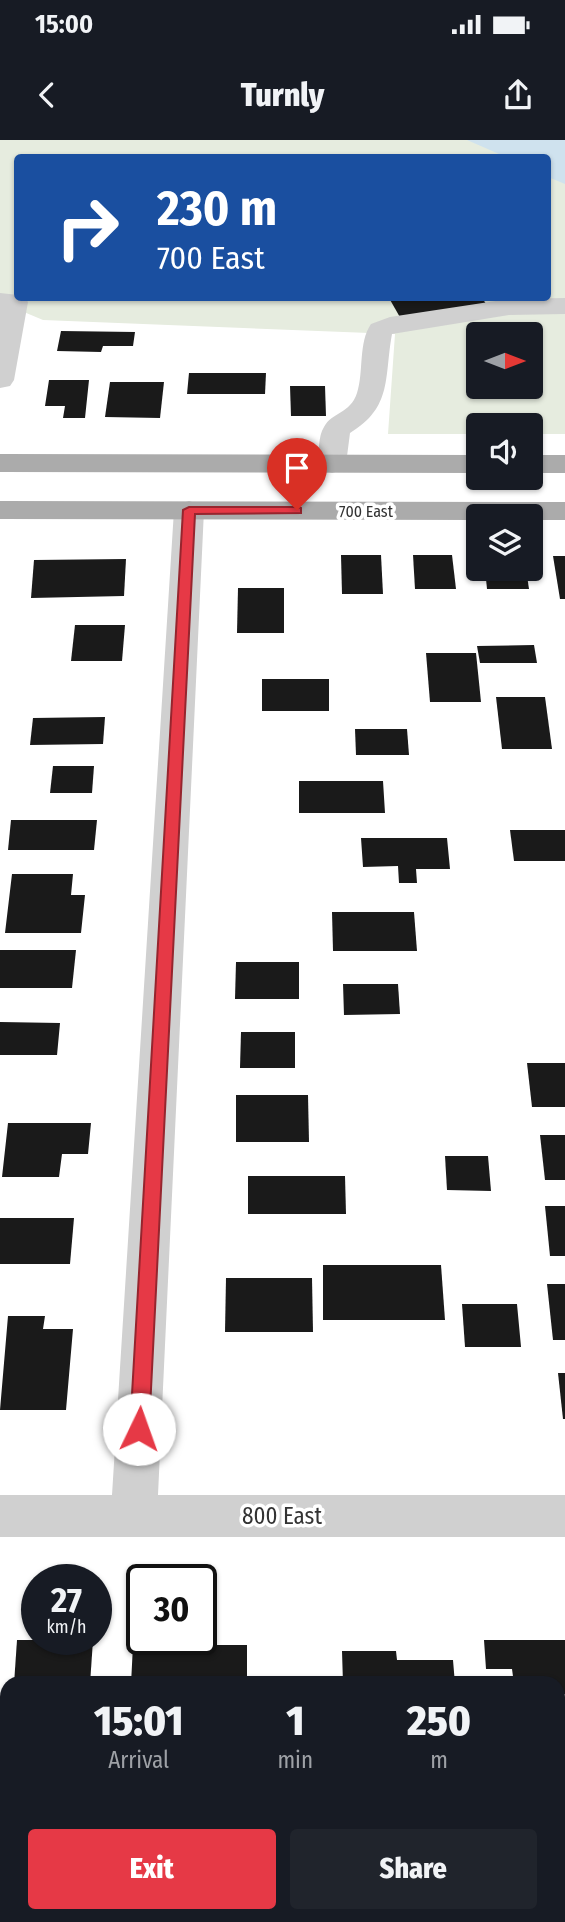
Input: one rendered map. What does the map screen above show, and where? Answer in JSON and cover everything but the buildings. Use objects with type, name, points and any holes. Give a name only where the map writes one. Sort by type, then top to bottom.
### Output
[{"type":"main road","points":[[0,463],[466,464]]},
{"type":"main road","points":[[543,464],[565,464]]},
{"type":"main road","name":"700 East","points":[[0,510],[565,511]]},
{"type":"street","points":[[0,380],[8,301]]},
{"type":"street","points":[[332,464],[337,429],[361,412],[374,385],[376,346],[380,330],[390,326],[509,307],[565,306]]},
{"type":"street","points":[[134,1516],[189,510]]},
{"type":"street","name":"800 East","points":[[0,1516],[565,1516]]},
{"type":"shaded area","points":[[0,140],[565,140],[565,434],[543,434],[543,413],[466,413],[466,434],[388,434],[395,334],[43,320],[0,302]]},
{"type":"water","points":[[467,140],[565,140],[565,184],[551,178],[551,154],[499,154]]},
{"type":"route","points":[[139,1429],[189,510],[297,510]]}]
